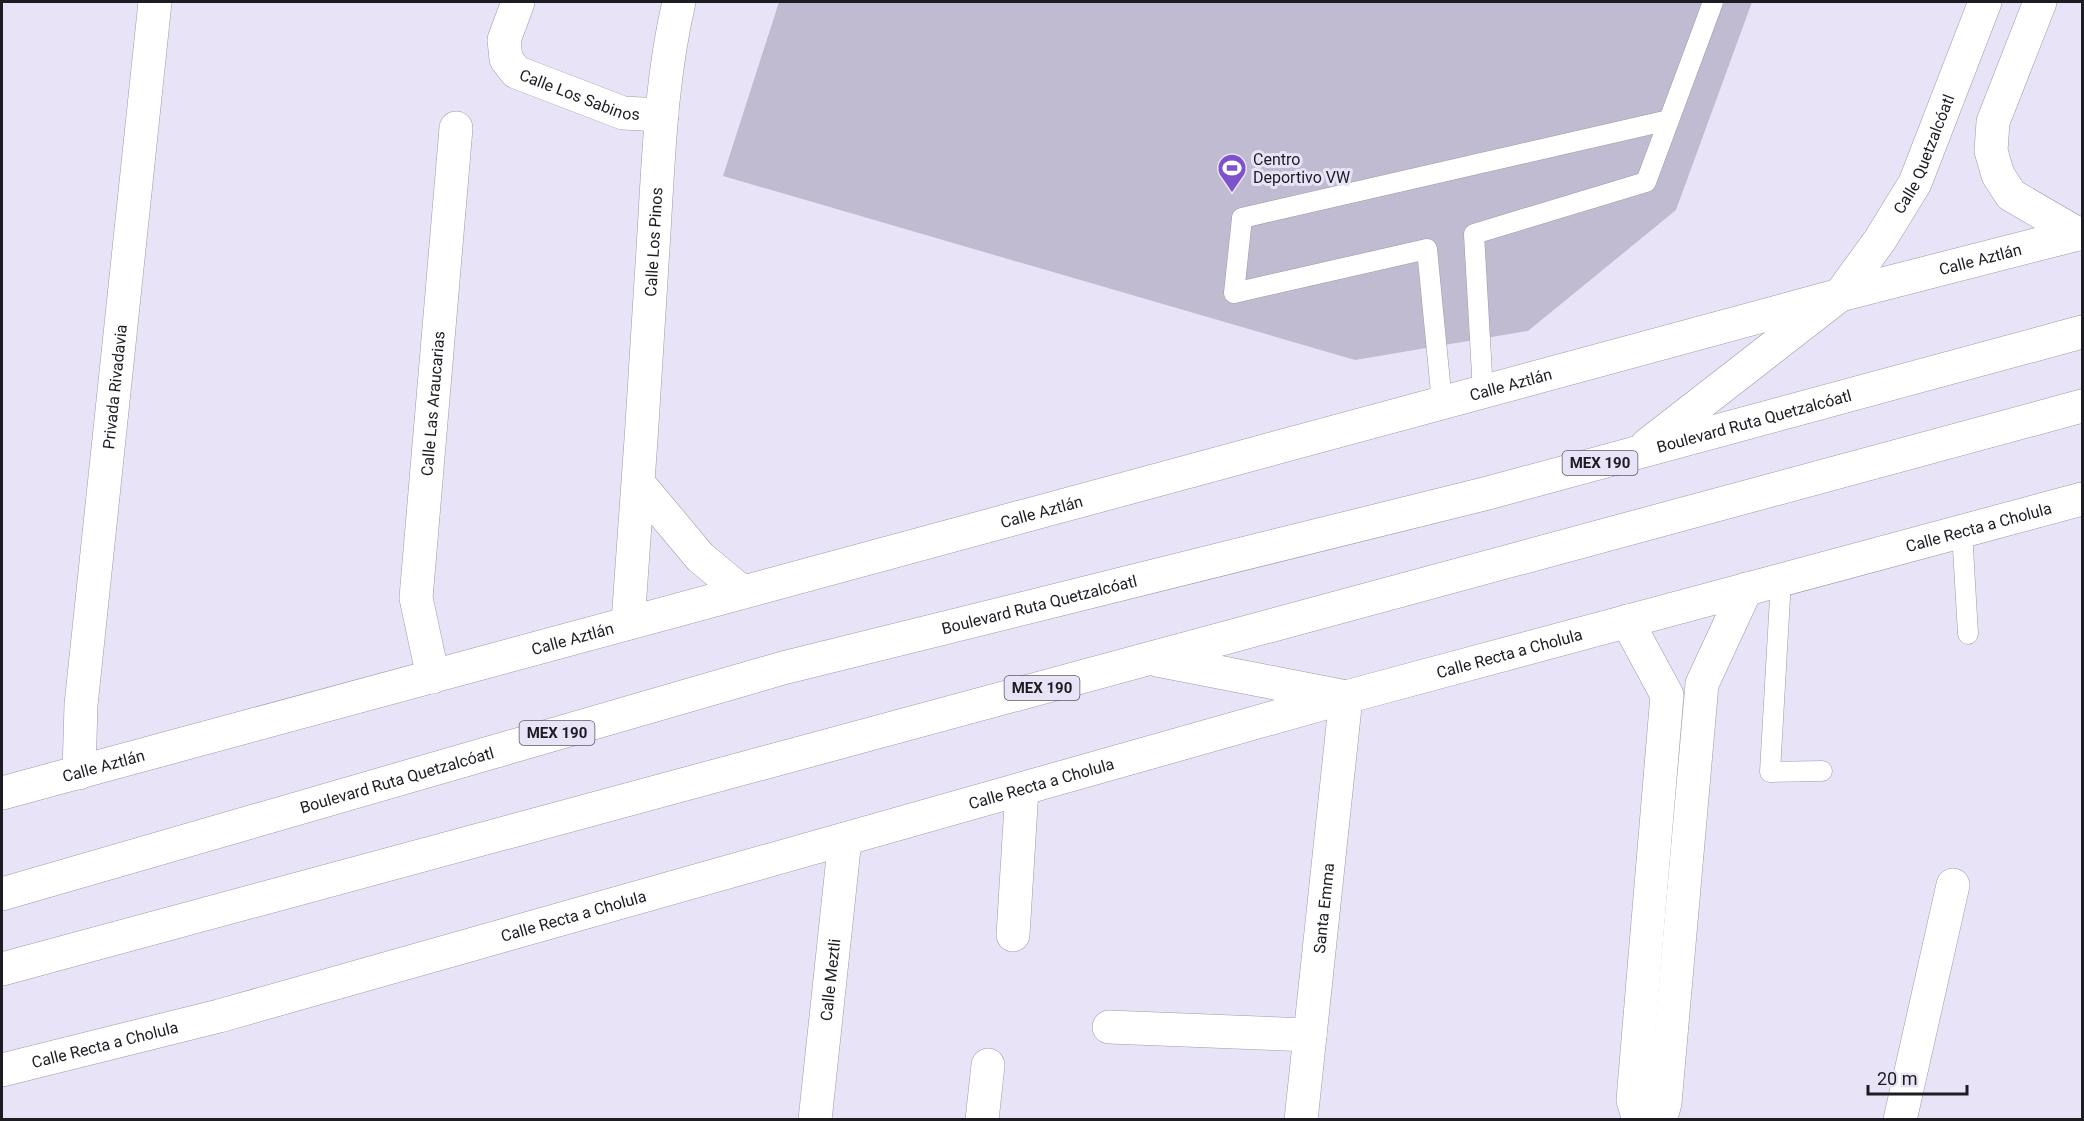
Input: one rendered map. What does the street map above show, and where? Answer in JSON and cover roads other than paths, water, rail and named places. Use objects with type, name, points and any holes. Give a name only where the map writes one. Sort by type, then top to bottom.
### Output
[{"type":"main road","name":"Privada Rivadavia","points":[[79,773],[81,705],[155,2]]},
{"type":"main road","name":"Calle Los Sabinos","points":[[518,2],[504,40],[506,59],[516,72],[623,113],[662,115]]},
{"type":"main road","name":"Calle Los Pinos","points":[[628,623],[662,115],[679,2]]},
{"type":"main road","name":"Calle Quetzalcóatl","points":[[1840,295],[1880,240],[1915,183],[1985,2]]},
{"type":"main road","points":[[2040,2],[1993,122],[1991,151],[1998,175],[2011,195],[2080,234]]},
{"type":"main road","name":"Calle Las Araucarias","points":[[433,677],[416,598],[456,128]]},
{"type":"main road","name":"Calle Aztlán","points":[[2,793],[1840,295],[2080,234]]},
{"type":"main road","points":[[1636,454],[1840,295]]},
{"type":"main road","name":"Boulevard Ruta Quetzalcóatl","points":[[2,894],[783,668],[1477,496],[2082,332]]},
{"type":"main road","name":"MEX 190","points":[[2,969],[2082,406]]},
{"type":"main road","points":[[639,484],[700,557],[742,592]]},
{"type":"main road","name":"Calle Recta a Cholula","points":[[2,1070],[219,1016],[1346,697],[2082,499]]},
{"type":"main road","points":[[1656,1119],[1661,1118],[1665,1103],[1702,684],[1746,589]]},
{"type":"main road","points":[[1627,621],[1667,695],[1633,1100],[1638,1117],[1645,1119]]},
{"type":"main road","points":[[1149,658],[1346,697]]},
{"type":"main road","name":"Santa Emma","points":[[1301,1119],[1346,697]]},
{"type":"main road","points":[[1013,935],[1022,789]]},
{"type":"main road","name":"Calle Meztli","points":[[815,1119],[845,839]]},
{"type":"main road","points":[[1900,1119],[1953,885]]},
{"type":"main road","points":[[1109,1027],[1310,1035]]},
{"type":"main road","points":[[982,1119],[988,1065]]},
{"type":"lane","points":[[1483,392],[1474,234],[1646,182],[1713,2]]},
{"type":"lane","points":[[1442,403],[1427,249],[1234,293],[1242,218],[1669,120]]},
{"type":"lane","points":[[1962,531],[1968,634]]},
{"type":"lane","points":[[1781,580],[1770,772],[1822,771]]},
{"type":"place","name":"Centro Deportivo VW","points":[[1232,194]]}]
